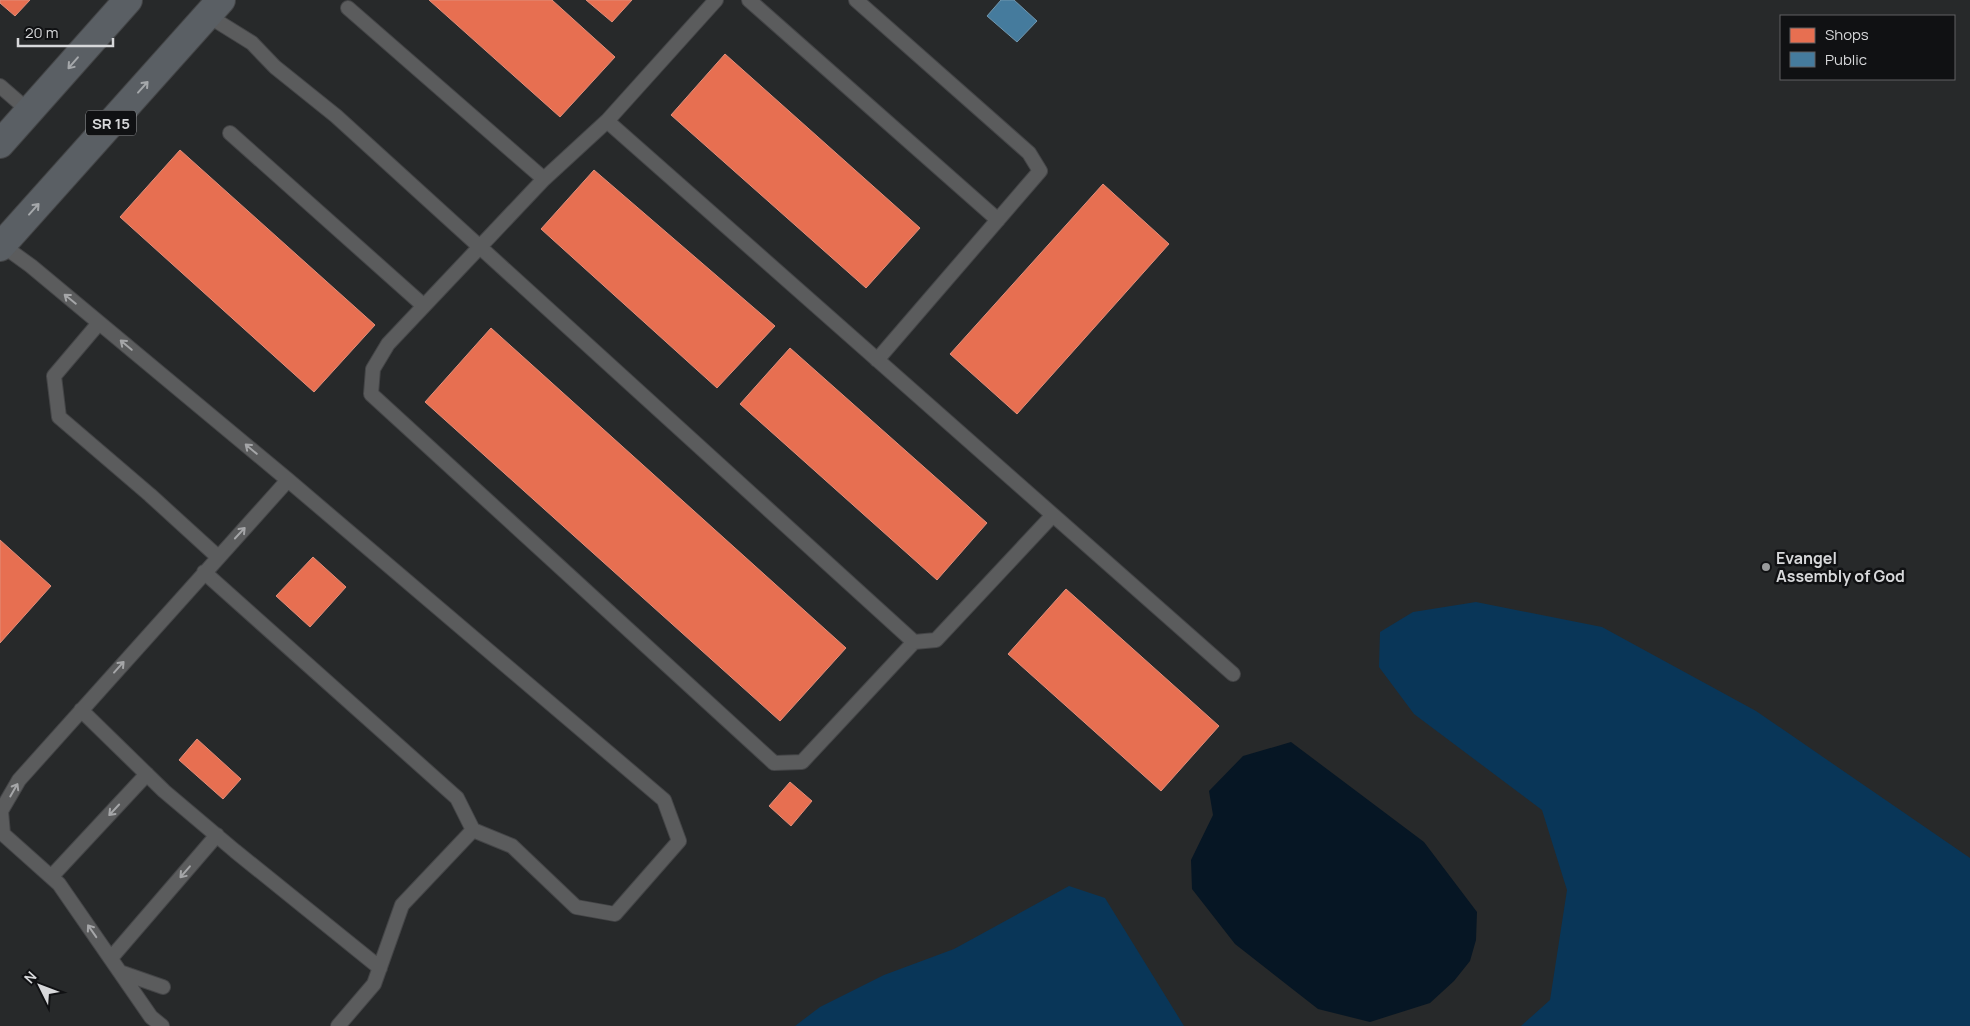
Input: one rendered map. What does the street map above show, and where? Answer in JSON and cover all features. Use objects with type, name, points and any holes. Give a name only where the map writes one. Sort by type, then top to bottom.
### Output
[{"type":"main road","points":[[0,144],[128,0]]},
{"type":"main road","name":"SR 15","points":[[1,246],[214,8]]},
{"type":"lane","points":[[716,0],[607,121],[544,179],[388,344],[373,369],[371,394],[774,763],[802,762],[914,642],[936,640],[1053,515]]},
{"type":"lane","points":[[749,0],[998,220]]},
{"type":"lane","points":[[856,0],[1029,153],[1040,172],[878,360]]},
{"type":"lane","points":[[214,8],[275,67],[336,116],[914,642]]},
{"type":"lane","points":[[348,8],[544,179]]},
{"type":"lane","points":[[0,86],[30,112]]},
{"type":"lane","points":[[607,121],[1233,674]]},
{"type":"lane","points":[[230,133],[424,306]]},
{"type":"lane","points":[[1,246],[31,266],[288,480],[664,800],[679,841],[615,914],[576,907],[512,846],[473,830],[457,798],[204,572]]},
{"type":"lane","points":[[99,323],[54,376],[59,417],[218,556]]},
{"type":"lane","points":[[162,1026],[151,1017],[59,884],[3,834],[1,811],[20,780],[218,556],[288,480]]},
{"type":"lane","points":[[81,710],[146,774],[217,835],[380,968]]},
{"type":"lane","points":[[51,877],[146,774]]},
{"type":"lane","points":[[338,1026],[374,984],[402,905],[473,830]]},
{"type":"lane","points":[[111,958],[217,835]]},
{"type":"lane","points":[[120,972],[163,987]]},
{"type":"shaded area","points":[[1476,602],[1602,627],[1756,711],[1970,858],[1970,1026],[1521,1026],[1550,1000],[1567,890],[1542,810],[1414,714],[1379,667],[1380,632],[1413,612]]},
{"type":"shaded area","points":[[1291,742],[1424,842],[1477,912],[1476,940],[1470,961],[1454,981],[1430,1003],[1370,1022],[1318,1009],[1235,944],[1192,889],[1191,860],[1213,815],[1209,791],[1243,756]]},
{"type":"shaded area","points":[[1069,886],[1105,898],[1184,1026],[795,1026],[820,1007],[884,975],[954,949]]},
{"type":"building: Shops","points":[[0,0],[30,0],[15,16],[0,3]]},
{"type":"building: Shops","points":[[429,0],[552,0],[615,57],[560,117]]},
{"type":"building: Shops","points":[[586,0],[632,0],[612,22]]},
{"type":"building: Shops","points":[[725,54],[920,228],[866,288],[671,115]]},
{"type":"building: Shops","points":[[180,150],[375,325],[314,392],[120,217]]},
{"type":"building: Shops","points":[[594,170],[775,326],[717,388],[541,229]]},
{"type":"building: Shops","points":[[1103,184],[1169,244],[1017,414],[950,354]]},
{"type":"building: Shops","points":[[491,328],[846,648],[780,721],[425,402]]},
{"type":"building: Shops","points":[[790,348],[987,523],[937,580],[740,404]]},
{"type":"building: Shops","points":[[0,540],[51,586],[0,643]]},
{"type":"building: Shops","points":[[313,557],[346,587],[310,627],[276,596]]},
{"type":"building: Shops","points":[[1066,589],[1219,726],[1161,791],[1008,654]]},
{"type":"building: Shops","points":[[197,739],[241,779],[223,799],[179,760]]},
{"type":"building: Shops","points":[[790,782],[812,801],[791,826],[769,806]]},
{"type":"building: Public","points":[[1001,0],[1014,0],[1037,21],[1017,42],[987,16]]},
{"type":"place","name":"Evangel Assembly of God","points":[[1766,567]]}]
